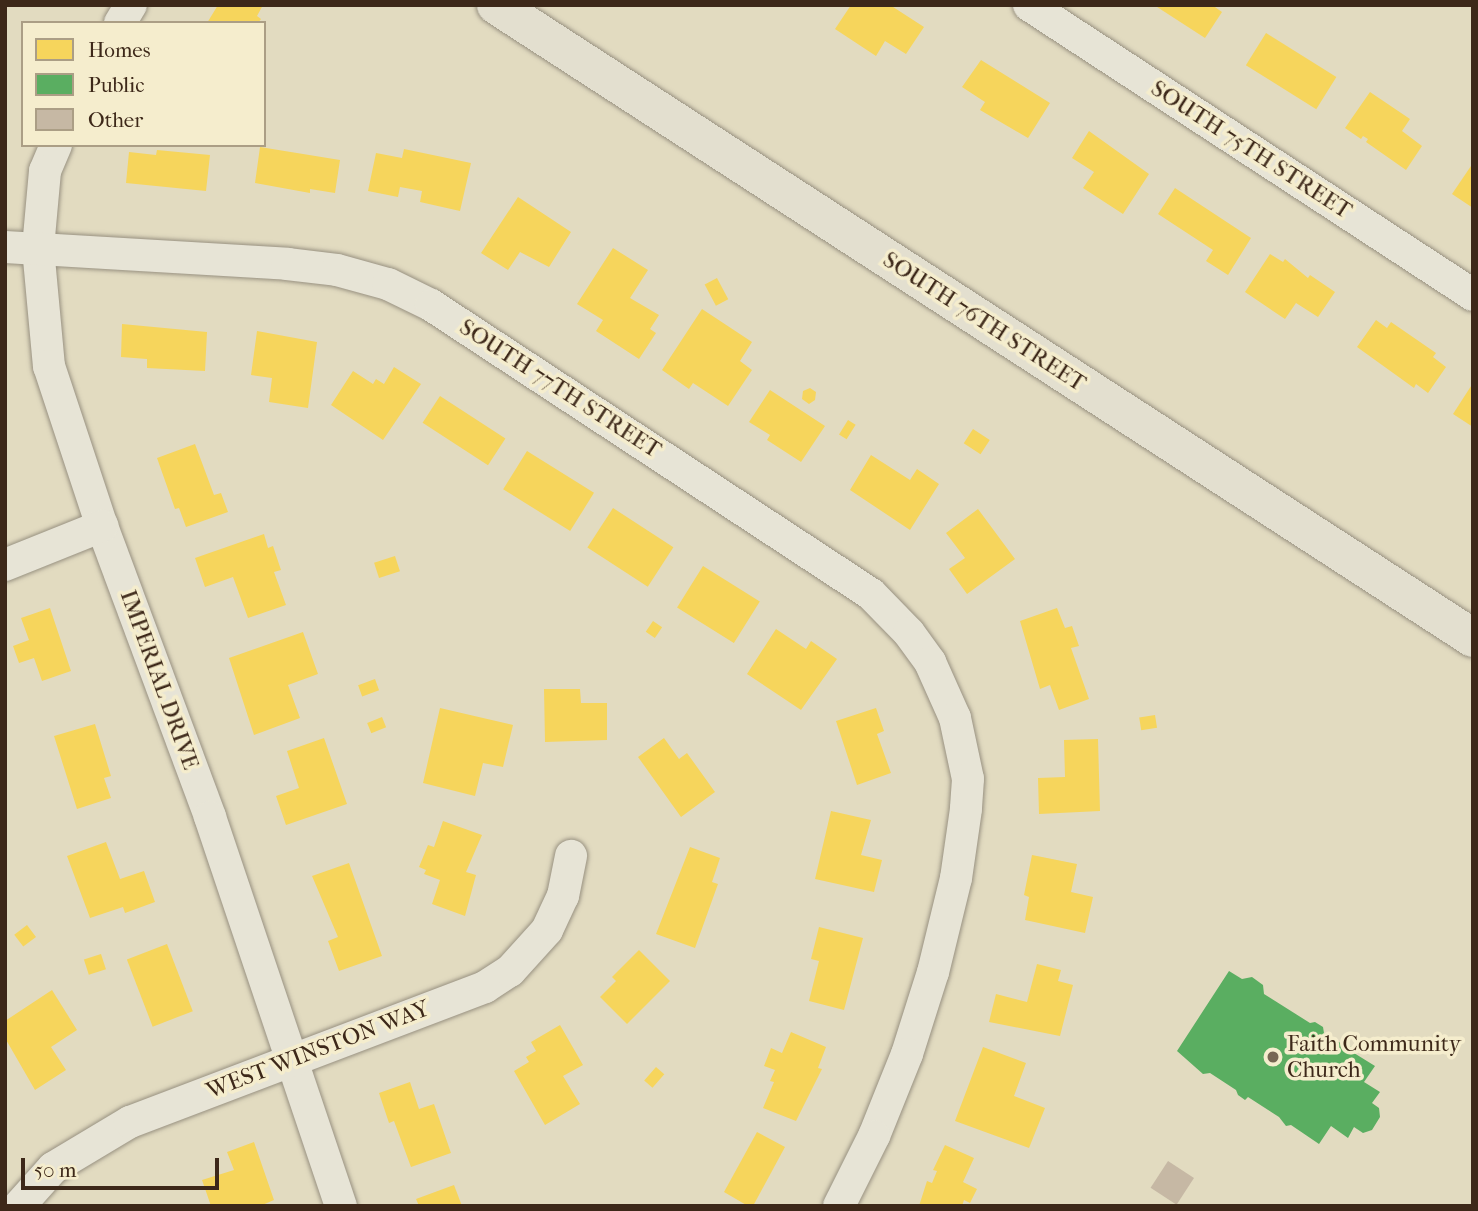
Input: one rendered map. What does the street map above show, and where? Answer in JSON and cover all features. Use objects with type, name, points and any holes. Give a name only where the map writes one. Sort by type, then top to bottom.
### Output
[{"type":"main road","name":"SOUTH 76TH STREET","points":[[496,5],[1473,638]]},
{"type":"street","points":[[121,21],[131,5]]},
{"type":"street","name":"SOUTH 75TH STREET","points":[[1029,5],[1473,295]]},
{"type":"street","name":"IMPERIAL DRIVE","points":[[55,147],[45,171],[38,248],[49,366],[102,526],[210,817],[341,1206]]},
{"type":"street","name":"SOUTH 77TH STREET","points":[[5,247],[287,264],[337,270],[388,284],[431,305],[871,594],[909,633],[930,662],[955,718],[968,779],[956,878],[933,972],[907,1054],[874,1136],[839,1206]]},
{"type":"street","points":[[5,565],[102,526]]},
{"type":"street","name":"WEST WINSTON WAY","points":[[19,1206],[52,1168],[130,1122],[485,987],[510,971],[547,930],[564,896],[571,856]]},
{"type":"building: Homes","points":[[218,5],[263,5],[257,16],[261,19],[260,21],[208,21]]},
{"type":"building: Homes","points":[[851,5],[890,5],[924,27],[906,54],[885,41],[876,56],[835,29]]},
{"type":"building: Homes","points":[[1154,5],[1212,5],[1222,12],[1205,38]]},
{"type":"building: Homes","points":[[1266,33],[1336,77],[1316,109],[1246,65]]},
{"type":"building: Homes","points":[[981,60],[1050,103],[1028,138],[980,110],[985,102],[962,87]]},
{"type":"building: Homes","points":[[1370,92],[1410,119],[1402,131],[1422,146],[1406,170],[1366,142],[1368,139],[1363,136],[1361,139],[1345,128]]},
{"type":"building: Homes","points":[[1089,131],[1149,174],[1123,214],[1083,188],[1094,172],[1072,158]]},
{"type":"building: Homes","points":[[260,147],[340,160],[335,193],[310,189],[310,193],[255,183]]},
{"type":"building: Homes","points":[[404,149],[471,163],[460,211],[420,202],[422,191],[400,187],[398,197],[368,191],[376,153],[402,158]]},
{"type":"building: Homes","points":[[157,150],[210,155],[206,191],[126,183],[129,152],[156,155]]},
{"type":"building: Homes","points":[[1473,163],[1473,208],[1452,194]]},
{"type":"building: Homes","points":[[1175,188],[1251,238],[1228,275],[1206,261],[1213,250],[1158,214]]},
{"type":"building: Homes","points":[[518,197],[571,232],[549,267],[520,252],[508,270],[481,253]]},
{"type":"building: Homes","points":[[613,248],[648,270],[630,298],[659,315],[650,329],[656,333],[639,359],[596,331],[603,320],[577,304]]},
{"type":"building: Homes","points":[[1270,254],[1283,262],[1285,259],[1308,278],[1310,275],[1335,292],[1318,317],[1296,303],[1285,319],[1245,292]]},
{"type":"building: Homes","points":[[717,278],[728,299],[716,306],[705,285]]},
{"type":"building: Homes","points":[[702,309],[752,342],[740,361],[752,370],[728,406],[693,383],[689,389],[662,370]]},
{"type":"building: Homes","points":[[1376,320],[1387,328],[1391,322],[1436,353],[1433,357],[1446,367],[1428,393],[1416,384],[1414,388],[1357,347]]},
{"type":"building: Homes","points":[[122,324],[207,332],[205,371],[147,368],[147,359],[121,357]]},
{"type":"building: Homes","points":[[257,331],[317,342],[308,408],[269,402],[272,378],[251,375]]},
{"type":"building: Homes","points":[[394,367],[421,384],[383,440],[331,405],[353,371],[373,384],[376,379],[384,384]]},
{"type":"building: Homes","points":[[1473,383],[1473,427],[1453,414]]},
{"type":"building: Homes","points":[[810,388],[816,392],[815,400],[809,404],[802,399],[803,391]]},
{"type":"building: Homes","points":[[770,390],[825,426],[801,462],[767,440],[770,435],[749,422]]},
{"type":"building: Homes","points":[[440,396],[505,438],[488,465],[423,423]]},
{"type":"building: Homes","points":[[848,420],[856,425],[847,439],[839,434]]},
{"type":"building: Homes","points":[[973,429],[990,440],[981,454],[964,443]]},
{"type":"building: Homes","points":[[195,444],[214,495],[221,493],[228,512],[186,527],[179,508],[175,509],[157,458]]},
{"type":"building: Homes","points":[[527,451],[594,493],[570,531],[503,489]]},
{"type":"building: Homes","points":[[871,455],[910,480],[917,469],[939,484],[910,530],[850,490]]},
{"type":"building: Homes","points":[[613,508],[673,547],[648,587],[587,547]]},
{"type":"building: Homes","points":[[978,509],[1015,559],[967,594],[949,569],[965,558],[946,533]]},
{"type":"building: Homes","points":[[264,534],[268,548],[273,546],[281,570],[274,572],[286,605],[248,618],[233,577],[205,587],[195,558]]},
{"type":"building: Homes","points":[[395,556],[400,571],[379,578],[374,563]]},
{"type":"building: Homes","points":[[703,566],[760,602],[734,643],[677,608]]},
{"type":"building: Homes","points":[[50,608],[71,671],[42,681],[34,658],[19,663],[13,646],[29,640],[21,618]]},
{"type":"building: Homes","points":[[1057,608],[1065,628],[1072,626],[1079,646],[1071,648],[1089,699],[1059,710],[1050,685],[1040,689],[1020,621]]},
{"type":"building: Homes","points":[[653,621],[662,627],[655,638],[646,632]]},
{"type":"building: Homes","points":[[776,629],[806,649],[811,641],[837,659],[801,710],[747,674]]},
{"type":"building: Homes","points":[[303,632],[318,674],[288,685],[300,718],[254,735],[229,658]]},
{"type":"building: Homes","points":[[375,679],[379,690],[362,696],[358,685]]},
{"type":"building: Homes","points":[[544,689],[580,689],[581,703],[607,703],[607,740],[545,742]]},
{"type":"building: Homes","points":[[440,708],[513,725],[503,767],[483,763],[475,796],[423,783]]},
{"type":"building: Homes","points":[[876,708],[884,731],[877,734],[891,773],[857,785],[836,721]]},
{"type":"building: Homes","points":[[1155,715],[1157,728],[1141,730],[1139,718]]},
{"type":"building: Homes","points":[[382,717],[386,727],[371,733],[367,723]]},
{"type":"building: Homes","points":[[95,724],[111,776],[104,778],[111,798],[77,809],[54,736]]},
{"type":"building: Homes","points":[[324,738],[347,804],[286,825],[276,796],[299,788],[287,751]]},
{"type":"building: Homes","points":[[664,738],[679,759],[687,753],[715,792],[681,817],[638,757]]},
{"type":"building: Homes","points":[[1098,739],[1100,811],[1039,814],[1038,778],[1065,777],[1064,740]]},
{"type":"building: Homes","points":[[831,811],[871,820],[861,855],[882,860],[874,892],[815,879]]},
{"type":"building: Homes","points":[[443,821],[482,835],[466,872],[476,875],[465,916],[432,904],[440,880],[424,874],[426,870],[419,867],[428,845],[434,847]]},
{"type":"building: Homes","points":[[106,842],[120,879],[144,871],[155,902],[125,913],[123,907],[90,918],[67,856]]},
{"type":"building: Homes","points":[[690,847],[720,858],[712,882],[718,884],[695,948],[656,934]]},
{"type":"building: Homes","points":[[1032,855],[1077,864],[1071,892],[1093,897],[1085,933],[1025,920],[1029,897],[1024,895]]},
{"type":"building: Homes","points":[[349,863],[382,956],[339,971],[328,941],[338,937],[312,876]]},
{"type":"building: Homes","points":[[27,925],[36,937],[23,947],[14,935]]},
{"type":"building: Homes","points":[[819,927],[863,938],[844,1010],[809,1001],[819,961],[811,959]]},
{"type":"building: Homes","points":[[167,944],[193,1011],[153,1027],[127,959]]},
{"type":"building: Homes","points":[[639,950],[670,981],[627,1024],[600,997],[616,981],[612,977]]},
{"type":"building: Homes","points":[[101,954],[106,969],[89,975],[84,960]]},
{"type":"building: Homes","points":[[1037,964],[1061,970],[1058,981],[1073,985],[1060,1036],[989,1022],[996,994],[1027,1002]]},
{"type":"building: Homes","points":[[52,990],[77,1030],[51,1047],[66,1070],[35,1090],[5,1038],[5,1021]]},
{"type":"building: Homes","points":[[560,1025],[583,1065],[563,1076],[580,1104],[545,1125],[514,1071],[529,1062],[526,1057],[536,1051],[531,1042]]},
{"type":"building: Homes","points":[[791,1032],[826,1047],[818,1068],[822,1069],[796,1121],[763,1108],[774,1082],[770,1081],[775,1070],[764,1066],[771,1048],[782,1053]]},
{"type":"building: Homes","points":[[983,1047],[1026,1063],[1014,1096],[1045,1108],[1029,1148],[955,1121]]},
{"type":"building: Homes","points":[[656,1067],[664,1074],[652,1088],[644,1081]]},
{"type":"building: Homes","points":[[410,1082],[419,1109],[434,1104],[451,1153],[411,1167],[394,1121],[389,1123],[379,1093]]},
{"type":"building: Homes","points":[[757,1132],[785,1147],[753,1206],[748,1206],[724,1192]]},
{"type":"building: Homes","points":[[254,1142],[274,1200],[260,1206],[211,1206],[202,1180],[234,1170],[227,1152]]},
{"type":"building: Homes","points":[[945,1145],[974,1158],[963,1182],[977,1189],[970,1203],[964,1200],[962,1206],[919,1206],[927,1181],[932,1183],[937,1171],[933,1170]]},
{"type":"building: Homes","points":[[454,1185],[462,1206],[419,1206],[416,1199]]},
{"type":"building: Public","name":"Faith Community Church","points":[[1229,971],[1242,979],[1252,977],[1263,985],[1264,994],[1310,1023],[1315,1022],[1323,1027],[1324,1033],[1342,1044],[1346,1043],[1353,1048],[1354,1053],[1375,1066],[1364,1082],[1380,1092],[1372,1103],[1379,1108],[1380,1117],[1372,1130],[1363,1133],[1354,1127],[1348,1138],[1331,1126],[1319,1144],[1291,1125],[1286,1126],[1279,1117],[1248,1097],[1245,1100],[1236,1090],[1210,1073],[1203,1074],[1177,1051]]},
{"type":"building: Other","points":[[1168,1161],[1194,1178],[1177,1205],[1151,1188]]},
{"type":"place","name":"Faith Community Church","points":[[1273,1057]]}]
